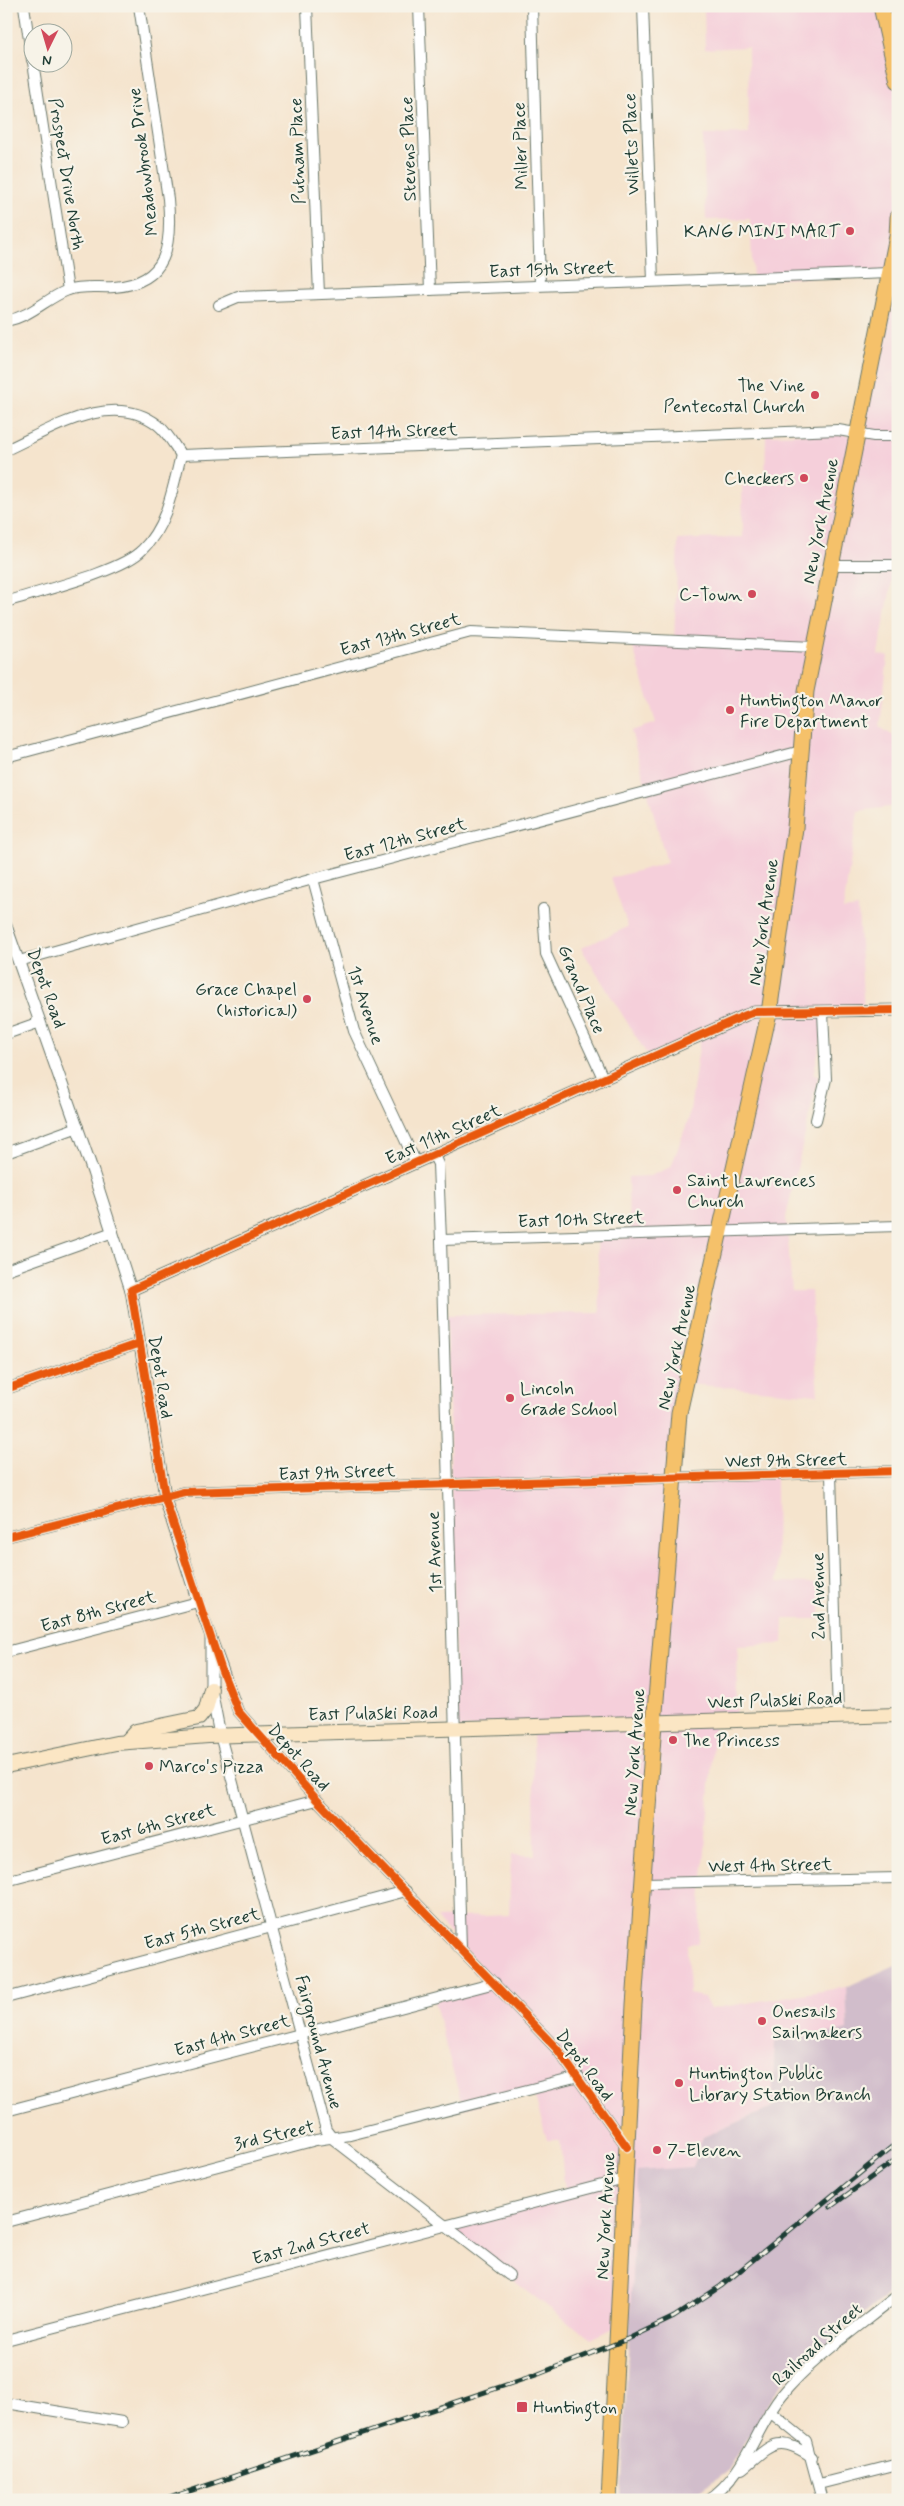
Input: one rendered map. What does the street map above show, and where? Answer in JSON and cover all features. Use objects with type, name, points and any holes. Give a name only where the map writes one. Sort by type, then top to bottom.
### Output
[{"type":"main road","points":[[881,6],[898,81]]},
{"type":"main road","name":"New York Avenue","points":[[609,2500],[634,2005],[654,1723],[680,1413],[769,1013],[795,828],[806,690],[897,236],[898,217]]},
{"type":"main road","points":[[126,1742],[136,1731],[199,1718],[206,1708],[211,1689]]},
{"type":"main road","name":"West Pulaski Road","points":[[654,1723],[898,1715]]},
{"type":"main road","name":"East Pulaski Road","points":[[6,1766],[81,1749],[126,1742],[220,1735],[654,1723]]},
{"type":"street","name":"Prospect Drive North","points":[[24,6],[27,22]]},
{"type":"street","name":"Meadowbrook Drive","points":[[6,321],[35,311],[68,290],[133,284],[154,270],[168,247],[170,226],[168,199],[139,6]]},
{"type":"street","name":"Putnam Place","points":[[307,6],[319,294]]},
{"type":"street","name":"Stevens Place","points":[[419,6],[430,290]]},
{"type":"street","name":"Miller Place","points":[[532,6],[540,285]]},
{"type":"street","name":"Willets Place","points":[[643,6],[653,281]]},
{"type":"street","name":"Prospect Drive North","points":[[35,72],[68,290]]},
{"type":"street","name":"East 15th Street","points":[[219,305],[238,297],[889,273]]},
{"type":"street","points":[[6,450],[89,414],[113,409],[139,414],[158,425],[181,455],[164,517],[142,550],[123,564],[6,602]]},
{"type":"street","name":"East 14th Street","points":[[181,455],[838,430],[857,434],[898,436]]},
{"type":"street","points":[[831,565],[898,565]]},
{"type":"street","name":"East 13th Street","points":[[6,757],[471,632],[814,647]]},
{"type":"street","name":"East 12th Street","points":[[19,961],[313,879],[801,752]]},
{"type":"street","name":"1st Avenue","points":[[313,879],[354,1031],[416,1163]]},
{"type":"street","name":"Grand Place","points":[[543,909],[546,954],[603,1078]]},
{"type":"street","name":"Depot Road","points":[[6,926],[78,1127],[131,1290],[165,1496],[198,1602],[238,1711],[317,1800],[557,2049],[579,2077],[627,2147]]},
{"type":"street","name":"East 11th Street","points":[[131,1290],[746,1015],[898,1010]]},
{"type":"street","points":[[816,1120],[826,1079],[823,1012]]},
{"type":"street","points":[[6,1034],[40,1022]]},
{"type":"street","points":[[6,1153],[78,1127]]},
{"type":"street","name":"1st Avenue","points":[[434,1156],[438,1164],[442,1240],[461,1949]]},
{"type":"street","name":"East 10th Street","points":[[442,1240],[898,1226]]},
{"type":"street","points":[[6,1270],[113,1232]]},
{"type":"street","points":[[6,1389],[140,1342]]},
{"type":"street","name":"West 9th Street","points":[[675,1478],[898,1471]]},
{"type":"street","name":"2nd Avenue","points":[[831,1474],[838,1717]]},
{"type":"street","name":"East 9th Street","points":[[6,1537],[184,1492],[675,1478]]},
{"type":"street","name":"East 8th Street","points":[[6,1652],[198,1602]]},
{"type":"street","name":"Depot Road","points":[[211,1639],[211,1689],[220,1735]]},
{"type":"street","name":"Fairground Avenue","points":[[220,1735],[326,2130],[333,2139],[509,2276]]},
{"type":"street","name":"East 6th Street","points":[[6,1881],[317,1800]]},
{"type":"street","name":"West 4th Street","points":[[643,1883],[898,1878]]},
{"type":"street","name":"East 5th Street","points":[[6,1998],[406,1891]]},
{"type":"street","name":"East 4th Street","points":[[6,2111],[494,1983]]},
{"type":"street","name":"3rd Street","points":[[6,2222],[288,2147],[316,2140],[333,2139],[579,2077]]},
{"type":"street","name":"East 2nd Street","points":[[6,2340],[625,2179]]},
{"type":"street","name":"Railroad Street","points":[[735,2474],[770,2412],[794,2381],[898,2295]]},
{"type":"street","points":[[6,2403],[122,2422]]},
{"type":"street","points":[[770,2412],[806,2441],[812,2456],[822,2500]]},
{"type":"street","name":"Railroad Street","points":[[708,2500],[735,2474],[775,2444],[795,2445],[812,2456]]},
{"type":"street","points":[[819,2484],[898,2464]]},
{"type":"shaded area","points":[[704,6],[898,6],[898,550],[878,655],[888,656],[880,727],[898,739],[898,806],[858,811],[843,910],[858,908],[864,1013],[821,1015],[821,1041],[813,1074],[818,1077],[786,1217],[792,1291],[811,1291],[818,1395],[688,1384],[676,1478],[776,1477],[777,1582],[821,1583],[820,1619],[784,1619],[783,1644],[738,1646],[736,1719],[715,1720],[698,1943],[687,1944],[689,1994],[704,1997],[710,2009],[846,1987],[848,2030],[775,2041],[772,2108],[703,2137],[692,2167],[635,2221],[630,2320],[591,2339],[443,2228],[565,2192],[560,2140],[547,2140],[533,2090],[463,2109],[434,2001],[497,1983],[436,1918],[509,1915],[511,1855],[535,1855],[533,1725],[457,1728],[447,1315],[600,1313],[597,1239],[629,1238],[628,1177],[650,1176],[671,1167],[689,1118],[701,1032],[648,1056],[581,948],[628,927],[611,878],[667,863],[631,731],[656,723],[631,641],[674,643],[678,540],[743,537],[742,484],[765,485],[766,435],[837,433],[859,437],[892,274],[753,280],[750,219],[706,220],[703,135],[749,134],[748,47],[705,49]]},
{"type":"shaded area","points":[[898,1964],[898,2286],[798,2367],[777,2390],[727,2472],[688,2500],[621,2500],[637,2171],[692,2167],[703,2137],[772,2108],[775,2041],[848,2030],[846,1987]]},
{"type":"railway","points":[[163,2500],[536,2375],[630,2338],[674,2317],[721,2286],[898,2142]]},
{"type":"railway","points":[[830,2207],[898,2158]]},
{"type":"cycle path","points":[[627,2147],[557,2049],[317,1800],[238,1711],[222,1671],[166,1502],[131,1290],[754,1012],[898,1010]]},
{"type":"cycle path","points":[[6,1389],[140,1343]]},
{"type":"cycle path","points":[[6,1537],[184,1492],[898,1471]]},
{"type":"place","name":"KANG MINI MART","points":[[850,231]]},
{"type":"place","name":"The Vine Pentecostal Church","points":[[815,395]]},
{"type":"place","name":"Checkers","points":[[804,478]]},
{"type":"place","name":"C-Town","points":[[752,594]]},
{"type":"place","name":"Huntington Manor Fire Department","points":[[730,710]]},
{"type":"place","name":"Grace Chapel (historical)","points":[[307,999]]},
{"type":"place","name":"Saint Lawrences Church","points":[[677,1190]]},
{"type":"place","name":"Lincoln Grade School","points":[[510,1398]]},
{"type":"place","name":"The Princess","points":[[673,1740]]},
{"type":"place","name":"Marco's Pizza","points":[[149,1766]]},
{"type":"place","name":"Onesails Sailmakers","points":[[762,2021]]},
{"type":"place","name":"Huntington Public Library Station Branch","points":[[679,2083]]},
{"type":"place","name":"7-Eleven","points":[[657,2150]]},
{"type":"place","name":"Huntington","points":[[522,2407]]}]
